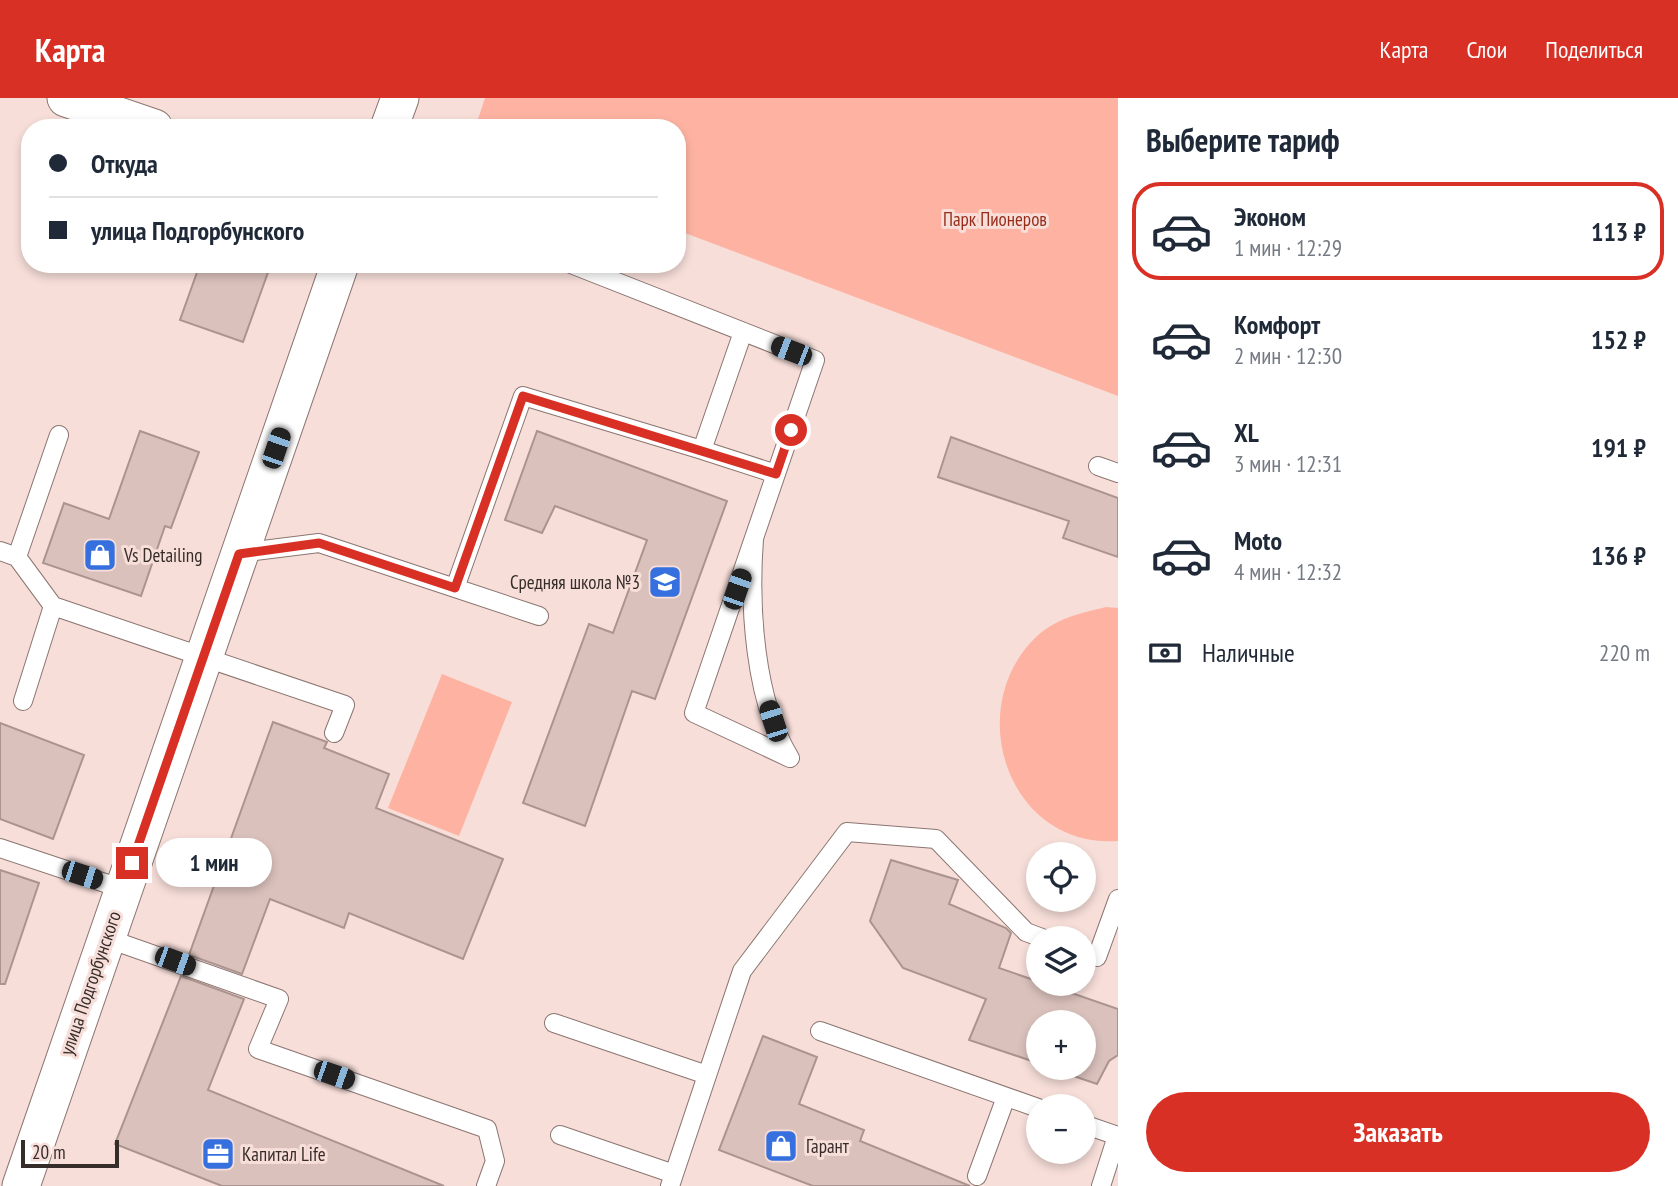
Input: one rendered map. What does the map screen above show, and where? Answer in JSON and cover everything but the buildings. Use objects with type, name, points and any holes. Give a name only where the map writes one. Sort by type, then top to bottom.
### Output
[{"type":"street","points":[[66,98],[128,119]]},
{"type":"street","points":[[392,119],[400,98]]},
{"type":"street","name":"улица Подгорбунского","points":[[21,1186],[337,273]]},
{"type":"lane","points":[[594,273],[815,360],[694,713],[790,758],[779,740],[767,703],[751,613],[754,538]]},
{"type":"lane","points":[[702,450],[743,332]]},
{"type":"lane","points":[[455,588],[523,396],[776,474]]},
{"type":"lane","points":[[17,557],[59,435]]},
{"type":"lane","points":[[1098,466],[1118,473]]},
{"type":"lane","points":[[239,554],[319,543],[540,616]]},
{"type":"lane","points":[[0,551],[17,557],[52,606],[345,705],[334,733]]},
{"type":"lane","points":[[23,701],[52,606]]},
{"type":"lane","points":[[560,1135],[672,1180],[742,971],[847,832],[936,839],[1026,932]]},
{"type":"lane","points":[[0,848],[123,889]]},
{"type":"lane","points":[[1096,957],[1118,899]]},
{"type":"lane","points":[[106,938],[279,999],[258,1049],[486,1129],[495,1161],[486,1186]]},
{"type":"lane","points":[[554,1023],[707,1074]]},
{"type":"lane","points":[[820,1031],[1026,1104]]},
{"type":"lane","points":[[977,1176],[1006,1097]]},
{"type":"lane","points":[[1096,1128],[1118,1136],[1101,1186]]},
{"type":"green space","name":"Парк Пионеров","points":[[485,98],[1118,98],[1118,396],[686,233],[686,119],[478,119]]},
{"type":"green space","points":[[1106,607],[1118,608],[1118,841],[1080,838],[1049,823],[1025,800],[1008,770],[1000,737],[1002,702],[1013,669],[1034,639],[1050,626],[1077,614]]},
{"type":"green space","points":[[442,674],[512,702],[459,836],[388,808]]},
{"type":"place","name":"Vs Detailing","points":[[100,555]]},
{"type":"place","name":"Средняя школа №3","points":[[665,582]]},
{"type":"place","name":"Гарант","points":[[781,1146]]},
{"type":"place","name":"Капитал Life","points":[[218,1154]]},
{"type":"route","points":[[132,863],[239,554],[319,543],[455,588],[523,396],[776,474],[791,430]]}]
